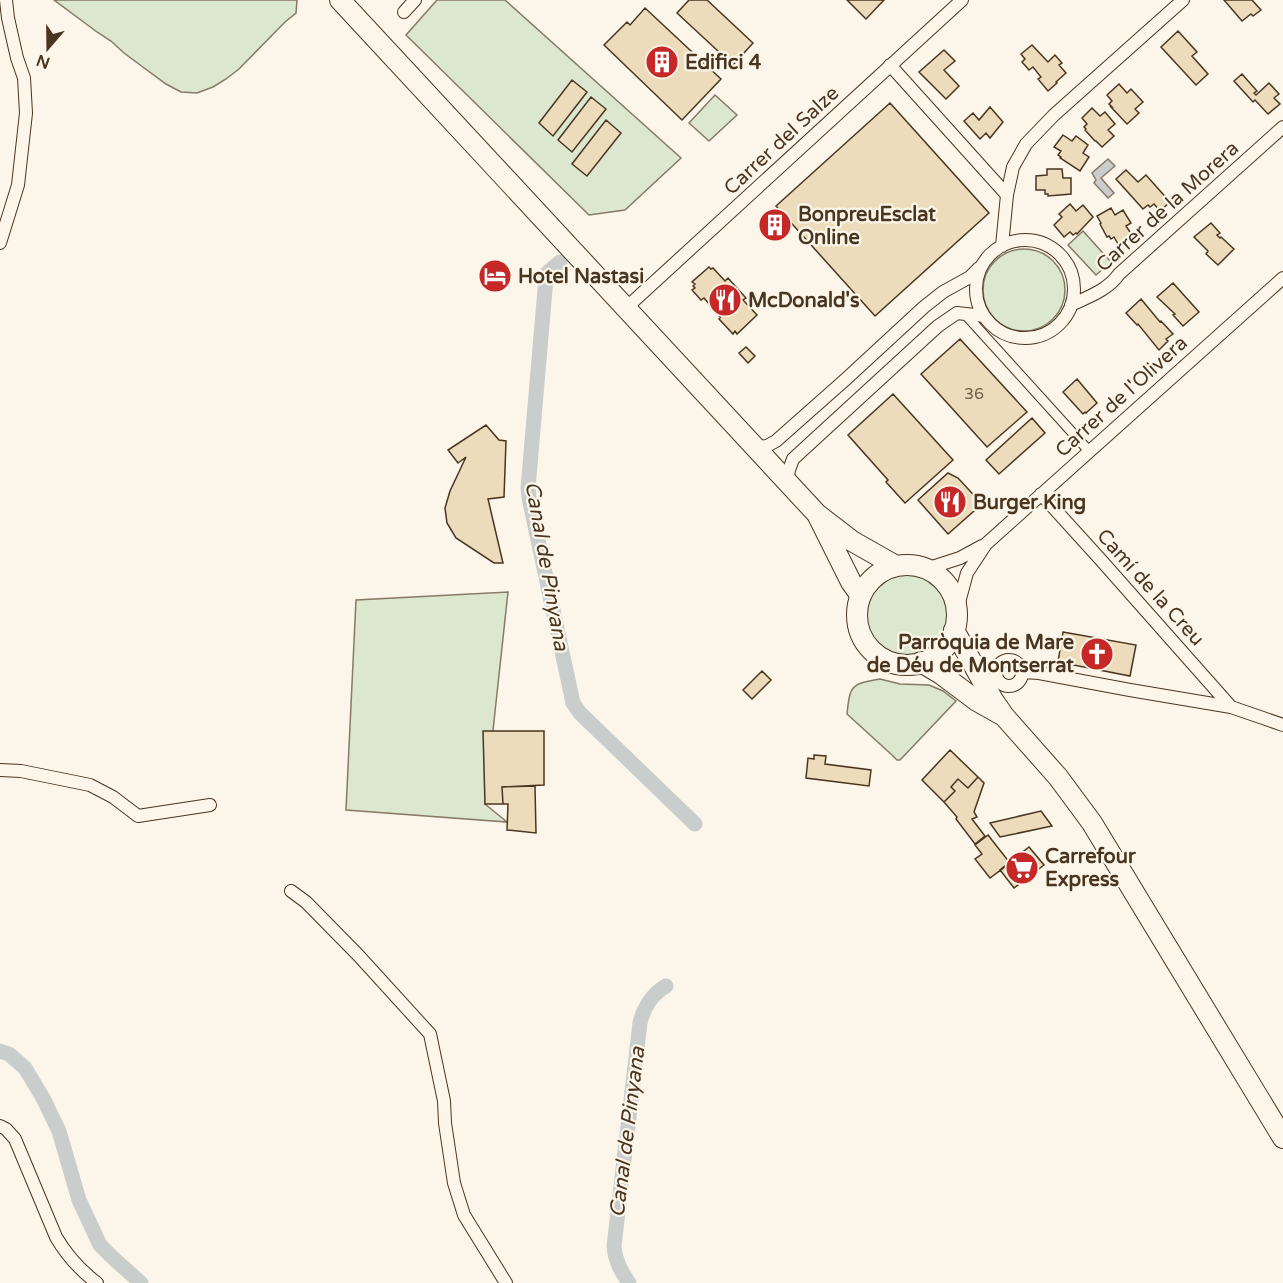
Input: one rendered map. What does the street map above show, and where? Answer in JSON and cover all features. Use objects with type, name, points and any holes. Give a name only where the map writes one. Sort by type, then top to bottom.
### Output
[{"type":"main road","points":[[340,0],[817,514],[852,541],[896,566]]},
{"type":"main road","points":[[817,514],[851,582],[861,596]]},
{"type":"main road","points":[[911,565],[926,569],[939,577],[949,588],[957,610],[954,630],[942,650],[929,659],[907,664],[892,662],[872,650],[862,636],[857,620],[858,604],[869,582],[881,572],[896,566],[911,565]]},
{"type":"main road","points":[[954,630],[1004,716],[1058,777],[1092,824],[1283,1138]]},
{"type":"main road","points":[[921,662],[977,701],[1004,716]]},
{"type":"street","points":[[0,243],[18,185],[26,113],[24,78],[8,18],[6,0]]},
{"type":"street","points":[[404,12],[415,0]]},
{"type":"street","name":"Carrer del Salze","points":[[626,308],[962,0]]},
{"type":"street","points":[[1002,246],[1007,195],[1013,167],[1026,144],[1054,115],[1183,0]]},
{"type":"street","points":[[890,65],[1007,195]]},
{"type":"street","name":"Carrer de la Morera","points":[[1071,306],[1102,290],[1283,127]]},
{"type":"street","points":[[755,447],[767,446],[776,441],[930,302],[970,277],[991,254],[1002,246],[1018,241],[1034,242],[1050,248],[1062,258],[1071,273],[1074,289],[1071,306],[1064,319],[1052,330],[1038,336],[1023,338],[1008,335],[994,328],[978,304],[977,278],[982,265]]},
{"type":"street","name":"Carrer de l'Olivera","points":[[926,569],[960,558],[986,544],[1283,278]]},
{"type":"street","points":[[787,482],[793,459],[938,326],[957,313],[984,316]]},
{"type":"street","points":[[964,313],[1089,451]]},
{"type":"street","points":[[861,365],[875,372],[879,379]]},
{"type":"street","points":[[861,365],[868,383],[867,390]]},
{"type":"street","name":"Camí de la Creu","points":[[1041,494],[1231,707]]},
{"type":"street","name":"Carrer de l'Olivera","points":[[957,610],[967,573],[986,544]]},
{"type":"street","name":"Camí de la Creu","points":[[1022,672],[1039,672],[1231,707],[1283,726]]},
{"type":"street","points":[[1192,700],[1200,691],[1204,677]]},
{"type":"street","points":[[0,770],[21,771],[90,785],[113,797],[138,816],[210,805]]},
{"type":"street","points":[[291,891],[306,902],[359,956],[430,1034],[444,1101],[454,1183],[464,1215],[506,1283]]},
{"type":"street","points":[[0,1126],[15,1139],[62,1248],[80,1269],[97,1283]]},
{"type":"green space","points":[[54,0],[297,0],[296,13],[239,69],[213,87],[197,93],[181,92],[166,84]]},
{"type":"green space","points":[[437,0],[505,0],[681,158],[625,210],[589,215],[406,35]]},
{"type":"green space","points":[[715,95],[737,115],[709,141],[689,123]]},
{"type":"green space","points":[[1083,231],[1111,262],[1096,275],[1068,245]]},
{"type":"green space","points":[[1024,249],[1040,252],[1053,261],[1062,274],[1065,290],[1062,306],[1053,319],[1040,328],[1024,331],[1008,328],[995,319],[986,306],[983,290],[986,274],[995,261],[1008,252]]},
{"type":"green space","points":[[907,572],[930,579],[942,591],[949,614],[942,637],[930,649],[907,656],[884,649],[872,637],[865,614],[872,591],[884,579]]},
{"type":"green space","points":[[508,592],[485,804],[507,822],[346,810],[356,600]]},
{"type":"green space","points":[[880,679],[900,684],[929,685],[943,691],[956,701],[900,760],[897,760],[847,714],[849,697],[854,688],[863,682]]},
{"type":"shaded area","points":[[1108,159],[1115,166],[1101,178],[1114,193],[1108,198],[1094,183],[1096,180],[1092,173]]},
{"type":"building","points":[[689,0],[707,0],[753,43],[733,65],[677,13]]},
{"type":"building","points":[[847,0],[884,0],[866,19]]},
{"type":"building","points":[[1224,0],[1252,0],[1261,10],[1242,21]]},
{"type":"building","name":"Edifici 4","points":[[645,8],[721,79],[682,120],[604,45],[627,22],[630,25]]},
{"type":"building","points":[[1178,31],[1197,52],[1192,56],[1208,74],[1196,85],[1161,47]]},
{"type":"building","points":[[1032,45],[1048,62],[1055,55],[1062,63],[1059,65],[1066,73],[1048,91],[1038,79],[1041,77],[1033,67],[1029,70],[1022,62],[1025,59],[1021,54]]},
{"type":"building","points":[[944,50],[955,61],[944,70],[959,86],[946,99],[919,72]]},
{"type":"building","points":[[1242,74],[1257,91],[1254,93],[1256,95],[1269,83],[1279,94],[1274,98],[1280,104],[1268,114],[1255,100],[1253,102],[1234,81]]},
{"type":"building","points":[[572,80],[587,92],[553,136],[539,123]]},
{"type":"building","points":[[1119,84],[1127,93],[1131,89],[1143,102],[1135,109],[1139,113],[1127,124],[1111,107],[1109,104],[1112,101],[1107,95]]},
{"type":"building","points":[[591,97],[606,109],[572,152],[558,140]]},
{"type":"building","points":[[890,103],[989,213],[875,316],[776,206]]},
{"type":"building","points":[[990,107],[1003,122],[990,138],[986,133],[980,139],[964,121],[973,113],[979,120]]},
{"type":"building","points":[[1092,108],[1100,116],[1105,112],[1115,124],[1108,130],[1114,136],[1102,147],[1084,127],[1087,124],[1082,118]]},
{"type":"building","points":[[606,120],[621,133],[587,176],[572,164]]},
{"type":"building","points":[[1063,135],[1072,141],[1076,136],[1088,145],[1083,153],[1089,157],[1080,171],[1060,158],[1058,155],[1061,151],[1054,147]]},
{"type":"building","points":[[1047,169],[1062,169],[1063,178],[1071,178],[1071,194],[1048,196],[1045,190],[1036,190],[1036,176],[1047,175]]},
{"type":"building","points":[[1126,170],[1138,182],[1146,175],[1170,202],[1160,211],[1154,204],[1143,209],[1116,179]]},
{"type":"building","points":[[1070,204],[1076,211],[1083,205],[1093,217],[1077,234],[1073,235],[1070,232],[1064,237],[1054,225],[1062,217],[1059,214]]},
{"type":"building","points":[[1111,208],[1115,215],[1123,210],[1131,223],[1126,226],[1132,235],[1118,244],[1114,237],[1111,239],[1107,237],[1097,216]]},
{"type":"building","name":"BonpreuEsclat Online","points":[[778,209],[791,223],[773,239],[759,227]]},
{"type":"building","points":[[1211,223],[1220,233],[1217,235],[1234,249],[1218,265],[1206,254],[1208,251],[1194,237]]},
{"type":"building","name":"McDonald's","points":[[709,267],[713,268],[725,281],[728,278],[746,298],[743,300],[757,315],[737,334],[735,331],[733,334],[719,319],[721,316],[704,298],[701,300],[692,290],[695,284],[692,282]]},
{"type":"building","points":[[1173,283],[1199,312],[1183,326],[1173,315],[1175,314],[1157,297]]},
{"type":"building","points":[[1141,299],[1173,334],[1166,339],[1168,341],[1159,350],[1126,313]]},
{"type":"building","points":[[960,339],[1027,412],[987,447],[921,374]]},
{"type":"building","points":[[746,347],[755,356],[748,363],[739,353]]},
{"type":"building","points":[[1077,379],[1097,403],[1083,414],[1063,392]]},
{"type":"building","points":[[893,394],[953,460],[905,503],[848,435]]},
{"type":"building","points":[[1032,418],[1045,433],[999,474],[986,460]]},
{"type":"building","points":[[486,425],[499,440],[506,441],[504,497],[488,499],[503,563],[494,563],[456,538],[447,523],[445,508],[450,491],[466,457],[458,463],[448,450]]},
{"type":"building","name":"Burger King","points":[[948,473],[958,478],[982,504],[948,534],[918,500]]},
{"type":"building","name":"Parròquia de Mare de Déu de Montserrat","points":[[1063,632],[1136,645],[1130,676],[1058,662]]},
{"type":"building","points":[[762,671],[771,680],[752,699],[743,690]]},
{"type":"building","points":[[483,731],[544,731],[544,785],[502,787],[503,804],[485,804]]},
{"type":"building","points":[[950,750],[978,777],[968,788],[958,779],[951,787],[955,791],[944,802],[922,780]]},
{"type":"building","points":[[814,755],[826,756],[825,764],[871,770],[869,786],[806,778],[808,758],[814,759]]},
{"type":"building","points":[[978,777],[984,783],[974,812],[977,817],[972,819],[985,836],[975,844],[944,802],[955,791],[951,787],[958,779],[968,788]]},
{"type":"building","points":[[535,786],[536,833],[507,830],[508,804],[503,804],[502,787]]},
{"type":"building","points":[[1041,811],[1052,826],[1000,837],[990,823]]},
{"type":"building","points":[[988,835],[1010,863],[990,878],[975,859],[982,854],[975,845]]},
{"type":"building","name":"Carrefour Express","points":[[1029,847],[1044,865],[1014,888],[1000,870]]},
{"type":"waterway","name":"Canal de Pinyana","points":[[560,262],[548,272],[546,278],[528,488],[573,703],[580,713],[695,824]]},
{"type":"waterway","name":"Canal de Pinyana","points":[[629,1283],[619,1266],[614,1246],[640,1023],[649,1002],[666,986]]},
{"type":"waterway","name":"Canal de Pinyana","points":[[0,1051],[9,1054],[25,1068],[43,1098],[59,1131],[79,1200],[100,1245],[141,1283]]},
{"type":"place","name":"Edifici 4","points":[[662,62]]},
{"type":"place","name":"BonpreuEsclat Online","points":[[775,225]]},
{"type":"place","name":"Hotel Nastasi","points":[[495,276]]},
{"type":"place","name":"McDonald's","points":[[725,300]]},
{"type":"place","name":"Burger King","points":[[950,502]]},
{"type":"place","name":"Parròquia de Mare de Déu de Montserrat","points":[[1097,654]]},
{"type":"place","name":"Carrefour Express","points":[[1022,868]]}]
